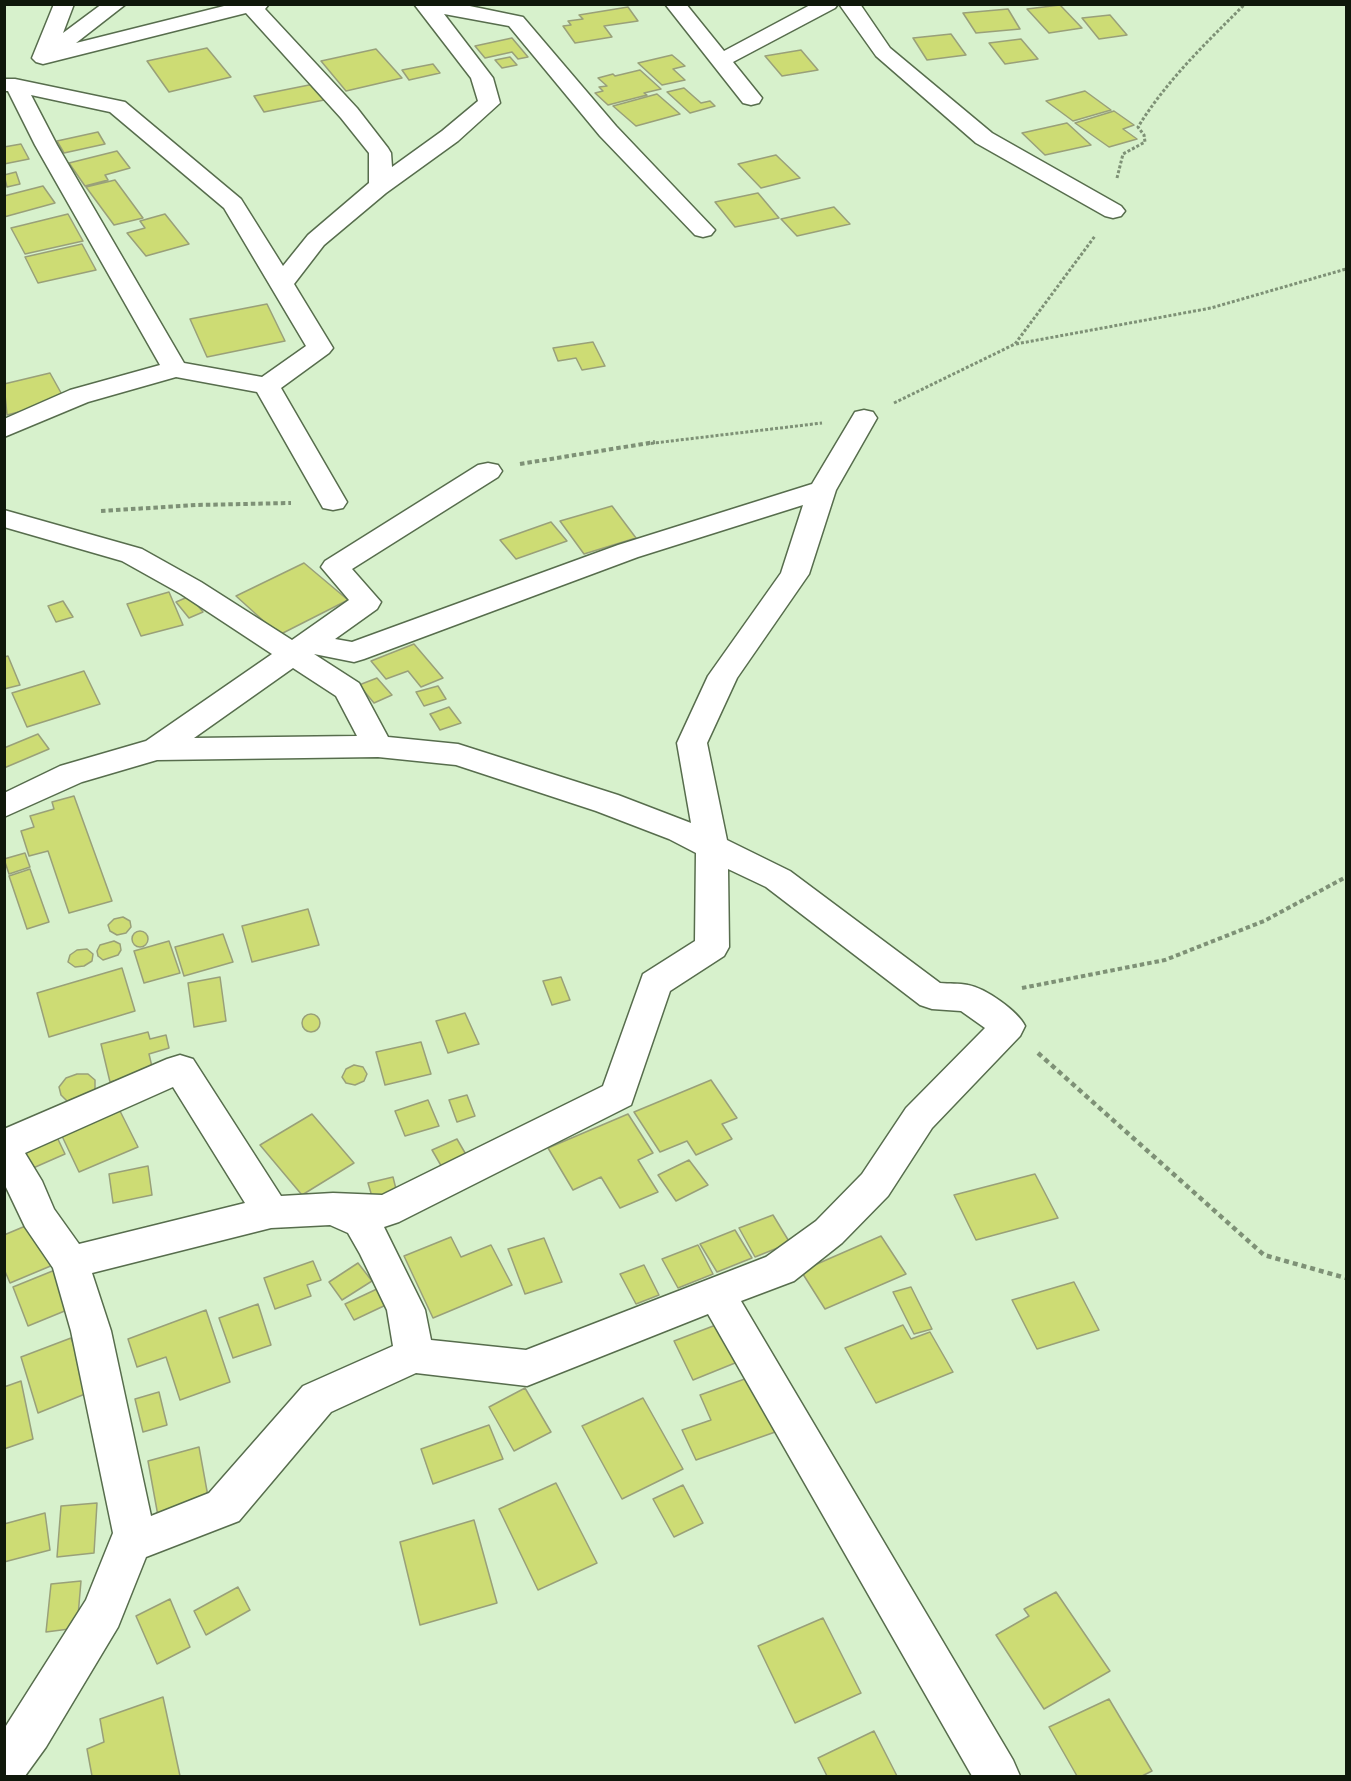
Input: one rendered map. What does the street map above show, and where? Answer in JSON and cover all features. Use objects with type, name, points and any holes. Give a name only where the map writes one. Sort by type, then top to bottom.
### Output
[{"type":"street","points":[[43,58],[64,4]]},
{"type":"street","points":[[10,85],[116,4]]},
{"type":"street","points":[[675,4],[751,98]]},
{"type":"street","points":[[720,61],[828,4]]},
{"type":"street","points":[[849,4],[883,52],[984,138],[1113,211]]},
{"type":"street","points":[[43,58],[255,5],[349,113],[380,153],[381,185],[316,240],[281,284]]},
{"type":"street","points":[[376,189],[450,136],[489,103],[482,78],[425,5]]},
{"type":"street","points":[[425,5],[516,21],[608,131],[703,230]]},
{"type":"street","points":[[4,429],[79,396],[175,369],[267,386],[320,348],[233,204],[117,107],[10,85]]},
{"type":"street","points":[[10,85],[175,369]]},
{"type":"street","points":[[267,386],[333,502]]},
{"type":"street","points":[[70,1262],[271,1212],[333,1209],[386,1211],[618,1095],[656,983],[712,947],[712,847],[692,743],[723,676],[795,574],[822,490],[864,418]]},
{"type":"street","points":[[156,749],[367,602],[335,567],[488,471]]},
{"type":"street","points":[[298,648],[354,652],[628,551],[822,490]]},
{"type":"street","points":[[4,518],[132,555],[298,648],[348,690],[378,746]]},
{"type":"street","points":[[4,806],[71,774],[156,749],[378,746],[458,755],[607,803],[680,831],[778,879],[932,996],[968,998],[1008,1026],[918,1118],[875,1185],[829,1232],[780,1269],[526,1368],[414,1355],[317,1399],[224,1507],[129,1545]]},
{"type":"street","points":[[4,1768],[30,1731],[103,1612],[134,1533],[91,1331],[70,1262],[38,1216],[29,1192],[4,1148],[132,1088],[180,1070],[208,1110],[271,1212]]},
{"type":"street","points":[[333,1209],[361,1222],[375,1245],[406,1310],[414,1355]]},
{"type":"street","points":[[375,1245],[386,1211]]},
{"type":"street","points":[[717,1295],[997,1776]]},
{"type":"path","points":[[1015,344],[1113,211],[1119,156],[1127,149],[1145,142],[1144,135],[1138,127],[1150,106],[1179,71],[1245,4]]},
{"type":"path","points":[[488,471],[658,442],[864,418],[1015,344],[1211,308],[1347,269]]},
{"type":"path","points":[[95,511],[196,505],[333,502]]},
{"type":"path","points":[[968,998],[1165,960],[1264,921],[1347,877]]},
{"type":"path","points":[[1008,1026],[1264,1255],[1347,1278]]},
{"type":"building","points":[[1060,5],[1082,28],[1049,33],[1027,9]]},
{"type":"building","points":[[628,7],[638,21],[604,26],[612,37],[575,43],[563,26],[571,25],[568,21],[583,19],[579,15]]},
{"type":"building","points":[[1008,9],[1020,29],[976,33],[963,13]]},
{"type":"building","points":[[1110,15],[1127,35],[1099,39],[1082,18]]},
{"type":"building","points":[[951,34],[966,55],[927,60],[913,38]]},
{"type":"building","points":[[512,38],[528,57],[518,59],[512,52],[485,58],[475,46]]},
{"type":"building","points":[[1021,39],[1038,59],[1005,64],[989,43]]},
{"type":"building","points":[[207,48],[231,77],[169,92],[147,61]]},
{"type":"building","points":[[376,49],[402,78],[346,91],[321,61]]},
{"type":"building","points":[[801,50],[818,70],[782,76],[765,56]]},
{"type":"building","points":[[672,55],[685,66],[673,69],[685,80],[662,85],[638,63]]},
{"type":"building","points":[[510,57],[517,65],[502,68],[495,60]]},
{"type":"building","points":[[433,64],[440,73],[409,80],[402,70]]},
{"type":"building","points":[[640,70],[661,89],[608,105],[595,93],[603,91],[599,87],[607,86],[598,78]]},
{"type":"building","points":[[314,84],[324,100],[264,112],[254,96]]},
{"type":"building","points":[[684,88],[701,103],[710,101],[715,106],[690,113],[667,92]]},
{"type":"building","points":[[1085,91],[1111,110],[1073,121],[1046,101]]},
{"type":"building","points":[[657,94],[680,114],[636,126],[613,106]]},
{"type":"building","points":[[1114,111],[1134,125],[1123,129],[1137,139],[1109,147],[1075,123]]},
{"type":"building","points":[[1067,123],[1091,145],[1045,155],[1022,133]]},
{"type":"building","points":[[98,132],[105,144],[64,153],[57,141]]},
{"type":"building","points":[[21,144],[29,159],[4,164],[4,147]]},
{"type":"building","points":[[117,151],[130,168],[105,175],[108,180],[85,186],[69,163]]},
{"type":"building","points":[[776,155],[800,178],[761,188],[738,164]]},
{"type":"building","points":[[16,172],[20,184],[7,187],[4,175]]},
{"type":"building","points":[[115,180],[143,218],[114,225],[86,187]]},
{"type":"building","points":[[43,186],[55,203],[4,217],[4,196]]},
{"type":"building","points":[[758,193],[779,218],[735,227],[715,202]]},
{"type":"building","points":[[834,207],[850,224],[797,236],[781,219]]},
{"type":"building","points":[[68,214],[83,241],[25,254],[11,228]]},
{"type":"building","points":[[165,214],[189,244],[146,256],[127,233],[145,228],[140,221]]},
{"type":"building","points":[[82,244],[96,270],[38,283],[25,257]]},
{"type":"building","points":[[267,304],[285,341],[207,357],[190,319]]},
{"type":"building","points":[[593,342],[605,366],[582,370],[576,358],[558,361],[553,348]]},
{"type":"building","points":[[50,373],[65,400],[7,415],[4,384]]},
{"type":"building","points":[[612,506],[636,538],[584,554],[560,521]]},
{"type":"building","points":[[551,522],[567,541],[516,559],[500,540]]},
{"type":"building","points":[[304,563],[348,600],[279,635],[236,596]]},
{"type":"building","points":[[169,592],[183,625],[141,636],[127,604]]},
{"type":"building","points":[[190,596],[203,612],[189,618],[176,602]]},
{"type":"building","points":[[63,601],[73,617],[56,622],[48,606]]},
{"type":"building","points":[[414,644],[443,678],[421,687],[408,671],[386,679],[371,661]]},
{"type":"building","points":[[8,656],[20,685],[4,689],[4,657]]},
{"type":"building","points":[[84,671],[100,704],[27,727],[12,693]]},
{"type":"building","points":[[377,678],[392,695],[374,703],[359,685]]},
{"type":"building","points":[[438,686],[446,699],[424,706],[416,692]]},
{"type":"building","points":[[449,707],[461,723],[440,730],[430,714]]},
{"type":"building","points":[[38,734],[49,749],[4,768],[4,748]]},
{"type":"building","points":[[74,796],[112,901],[69,913],[48,851],[29,856],[21,831],[34,827],[30,816],[54,809],[52,802]]},
{"type":"building","points":[[25,853],[30,867],[9,874],[4,859]]},
{"type":"building","points":[[30,869],[49,922],[27,929],[9,876]]},
{"type":"building","points":[[308,909],[319,945],[252,962],[242,926]]},
{"type":"building","points":[[123,917],[130,921],[131,927],[126,933],[117,935],[110,931],[108,925],[114,919]]},
{"type":"building","points":[[140,931],[146,933],[148,939],[146,945],[140,947],[134,945],[132,939],[134,933]]},
{"type":"building","points":[[223,934],[233,962],[184,976],[175,947]]},
{"type":"building","points":[[114,941],[120,944],[121,950],[118,955],[103,960],[98,956],[97,951],[100,945]]},
{"type":"building","points":[[169,941],[180,973],[144,983],[134,951]]},
{"type":"building","points":[[87,949],[93,954],[92,961],[84,966],[75,967],[68,962],[70,955],[77,950]]},
{"type":"building","points":[[122,968],[135,1011],[49,1037],[37,993]]},
{"type":"building","points":[[220,977],[226,1021],[194,1027],[188,983]]},
{"type":"building","points":[[561,977],[570,1000],[552,1005],[543,981]]},
{"type":"building","points":[[465,1013],[479,1044],[448,1053],[436,1021]]},
{"type":"building","points":[[311,1014],[317,1017],[320,1023],[317,1029],[311,1032],[305,1029],[302,1023],[305,1017]]},
{"type":"building","points":[[148,1032],[150,1039],[166,1035],[169,1048],[149,1054],[153,1071],[110,1082],[101,1044]]},
{"type":"building","points":[[421,1042],[431,1074],[385,1085],[376,1052]]},
{"type":"building","points":[[354,1065],[363,1067],[367,1074],[364,1081],[355,1085],[346,1083],[342,1077],[346,1069]]},
{"type":"building","points":[[77,1074],[88,1074],[95,1080],[95,1089],[90,1097],[78,1102],[67,1101],[61,1095],[59,1087],[66,1078]]},
{"type":"building","points":[[711,1080],[737,1118],[722,1124],[732,1139],[696,1155],[687,1141],[660,1152],[634,1112]]},
{"type":"building","points":[[467,1095],[475,1116],[457,1122],[449,1100]]},
{"type":"building","points":[[428,1100],[439,1126],[405,1136],[395,1111]]},
{"type":"building","points":[[119,1109],[138,1147],[79,1172],[61,1134]]},
{"type":"building","points":[[312,1114],[354,1163],[302,1195],[260,1145]]},
{"type":"building","points":[[628,1114],[653,1153],[638,1160],[658,1192],[620,1208],[601,1177],[573,1190],[548,1148]]},
{"type":"building","points":[[56,1135],[65,1154],[24,1172],[14,1153]]},
{"type":"building","points":[[457,1139],[468,1158],[443,1169],[432,1150]]},
{"type":"building","points":[[689,1160],[708,1185],[676,1201],[658,1175]]},
{"type":"building","points":[[148,1166],[152,1195],[113,1203],[109,1174]]},
{"type":"building","points":[[1035,1174],[1058,1218],[976,1240],[954,1195]]},
{"type":"building","points":[[393,1177],[397,1193],[373,1200],[368,1183]]},
{"type":"building","points":[[773,1215],[790,1243],[755,1257],[739,1228]]},
{"type":"building","points":[[35,1222],[53,1265],[10,1283],[4,1269],[4,1235]]},
{"type":"building","points":[[735,1230],[752,1258],[717,1272],[700,1244]]},
{"type":"building","points":[[881,1236],[906,1274],[825,1309],[801,1271]]},
{"type":"building","points":[[451,1237],[461,1257],[491,1245],[512,1285],[433,1318],[404,1256]]},
{"type":"building","points":[[544,1238],[562,1282],[525,1294],[508,1249]]},
{"type":"building","points":[[698,1245],[713,1274],[678,1288],[662,1259]]},
{"type":"building","points":[[313,1261],[321,1280],[307,1285],[311,1296],[275,1309],[264,1278]]},
{"type":"building","points":[[358,1263],[372,1281],[342,1300],[329,1282]]},
{"type":"building","points":[[644,1265],[659,1295],[636,1304],[620,1274]]},
{"type":"building","points":[[55,1270],[72,1308],[28,1326],[13,1287]]},
{"type":"building","points":[[1074,1282],[1099,1330],[1037,1349],[1012,1300]]},
{"type":"building","points":[[911,1287],[932,1329],[914,1334],[893,1292]]},
{"type":"building","points":[[379,1288],[388,1304],[354,1320],[345,1304]]},
{"type":"building","points":[[258,1304],[271,1345],[233,1358],[219,1318]]},
{"type":"building","points":[[206,1310],[230,1382],[180,1400],[166,1357],[137,1367],[128,1339]]},
{"type":"building","points":[[721,1323],[740,1361],[693,1380],[674,1341]]},
{"type":"building","points":[[903,1325],[911,1339],[930,1332],[953,1372],[876,1403],[845,1348]]},
{"type":"building","points":[[71,1338],[90,1392],[38,1413],[21,1357]]},
{"type":"building","points":[[753,1376],[778,1431],[696,1460],[682,1430],[711,1420],[700,1395]]},
{"type":"building","points":[[21,1381],[33,1439],[4,1449],[4,1387]]},
{"type":"building","points":[[525,1388],[551,1432],[514,1451],[489,1407]]},
{"type":"building","points":[[159,1392],[167,1425],[143,1432],[135,1399]]},
{"type":"building","points":[[643,1398],[683,1469],[622,1499],[582,1426]]},
{"type":"building","points":[[489,1425],[503,1459],[433,1484],[421,1449]]},
{"type":"building","points":[[199,1447],[209,1502],[158,1516],[148,1461]]},
{"type":"building","points":[[556,1483],[597,1563],[538,1590],[499,1509]]},
{"type":"building","points":[[683,1485],[703,1523],[674,1537],[653,1499]]},
{"type":"building","points":[[97,1503],[94,1553],[57,1557],[61,1506]]},
{"type":"building","points":[[45,1513],[50,1550],[4,1562],[4,1524]]},
{"type":"building","points":[[474,1520],[497,1603],[420,1625],[400,1542]]},
{"type":"building","points":[[81,1581],[77,1628],[46,1632],[51,1584]]},
{"type":"building","points":[[238,1587],[250,1610],[206,1635],[194,1611]]},
{"type":"building","points":[[1056,1592],[1110,1671],[1044,1709],[996,1635],[1029,1616],[1024,1609]]},
{"type":"building","points":[[170,1599],[190,1647],[157,1664],[136,1616]]},
{"type":"building","points":[[823,1618],[861,1693],[795,1723],[758,1646]]},
{"type":"building","points":[[163,1697],[180,1776],[92,1776],[87,1749],[104,1742],[100,1719]]},
{"type":"building","points":[[1109,1699],[1152,1771],[1142,1776],[1077,1776],[1049,1727]]},
{"type":"building","points":[[874,1731],[897,1776],[827,1776],[818,1758]]}]
